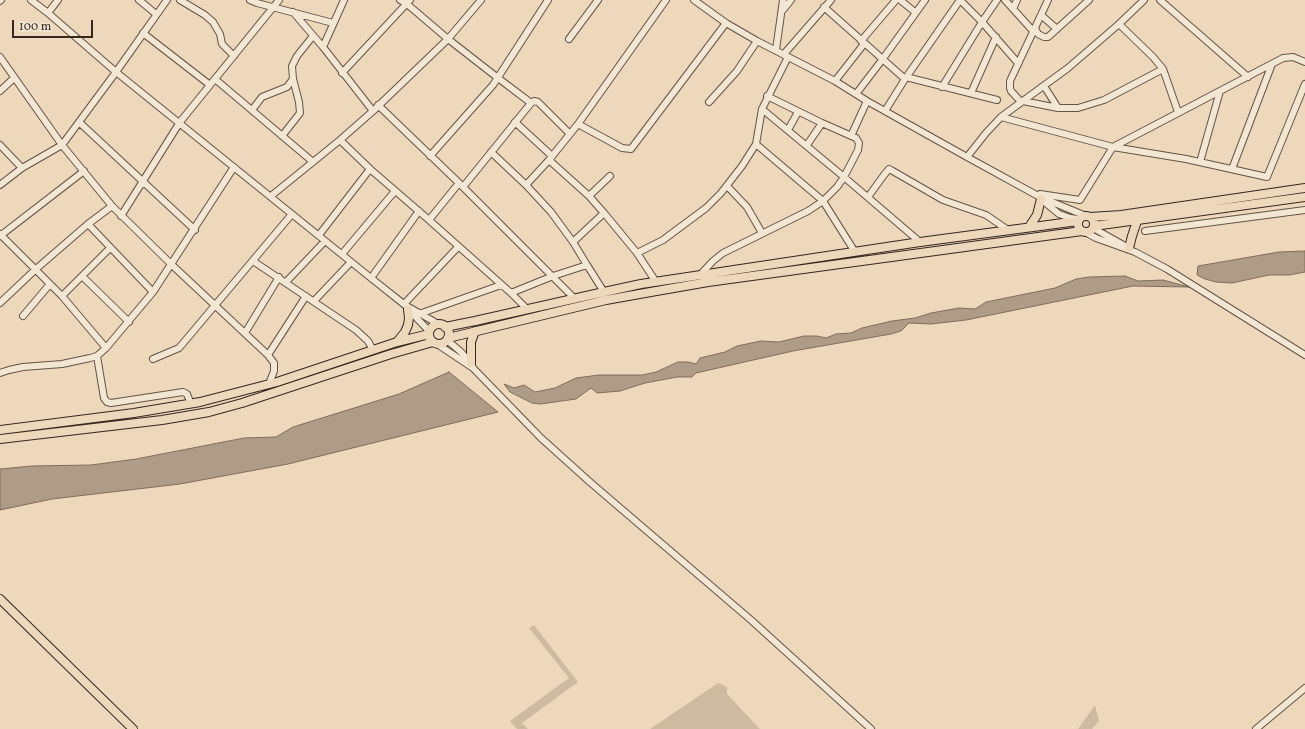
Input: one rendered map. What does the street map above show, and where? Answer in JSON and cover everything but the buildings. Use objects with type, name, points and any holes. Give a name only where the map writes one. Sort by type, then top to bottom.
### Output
[{"type":"main road","points":[[435,343],[430,338],[430,333],[434,326],[442,326],[656,282],[1084,218],[1121,215],[1305,188]]},
{"type":"main road","points":[[0,439],[162,420],[209,412],[242,403],[391,354],[435,343],[443,343],[448,339],[476,331],[606,300],[708,282],[1084,231],[1091,230],[1094,227],[1305,197]]},
{"type":"main road","points":[[1029,227],[1037,215],[1041,198]]},
{"type":"main road","points":[[1084,218],[1094,222],[1094,227]]},
{"type":"main road","points":[[1084,218],[1078,226],[1084,231]]},
{"type":"main road","points":[[1132,250],[1132,236],[1137,221]]},
{"type":"main road","points":[[397,342],[405,332],[408,325],[409,318],[406,306]]},
{"type":"main road","points":[[442,326],[448,332],[448,339]]},
{"type":"main road","points":[[472,366],[471,342],[476,331]]},
{"type":"main road","points":[[0,430],[134,413],[191,404],[268,384],[397,342],[430,333]]},
{"type":"main road","points":[[0,598],[133,729]]},
{"type":"street","points":[[31,0],[116,72],[180,122],[406,306],[442,326]]},
{"type":"street","points":[[48,13],[58,0]]},
{"type":"street","points":[[139,0],[156,14]]},
{"type":"street","points":[[0,185],[22,168],[62,145],[167,0]]},
{"type":"street","points":[[180,0],[205,15],[213,22],[220,34],[222,44],[234,56]]},
{"type":"street","points":[[250,0],[257,4],[293,12],[333,24]]},
{"type":"street","points":[[121,216],[144,182],[180,122],[279,0]]},
{"type":"street","points":[[323,47],[344,0]]},
{"type":"street","points":[[400,0],[408,2],[448,39],[531,103]]},
{"type":"street","points":[[271,196],[373,111],[448,39],[481,0]]},
{"type":"street","points":[[430,156],[494,85],[548,0]]},
{"type":"street","points":[[569,39],[598,0]]},
{"type":"street","points":[[526,185],[551,158],[578,124],[666,0]]},
{"type":"street","points":[[694,0],[726,23],[757,41],[835,81],[867,101],[1041,198],[1084,218]]},
{"type":"street","points":[[776,50],[783,0]]},
{"type":"street","points":[[781,11],[791,0]]},
{"type":"street","points":[[637,253],[663,240],[693,219],[727,186],[756,144],[762,109],[786,56],[830,0]]},
{"type":"street","points":[[835,81],[896,0]]},
{"type":"street","points":[[900,0],[916,12]]},
{"type":"street","points":[[856,94],[925,0]]},
{"type":"street","points":[[885,111],[960,0],[982,22],[1018,63]]},
{"type":"street","points":[[942,87],[982,22],[998,0]]},
{"type":"street","points":[[1005,0],[1038,34],[1046,37],[1051,35],[1089,0]]},
{"type":"street","points":[[1013,9],[1017,0]]},
{"type":"street","points":[[1048,0],[1010,81],[1010,88],[1022,101],[1058,108],[1078,108],[1104,100],[1163,69]]},
{"type":"street","points":[[967,157],[986,132],[1001,117],[1068,68],[1119,24],[1144,0]]},
{"type":"street","points":[[1160,0],[1248,77]]},
{"type":"street","points":[[342,73],[408,2]]},
{"type":"street","points":[[824,7],[882,60],[906,78],[997,100]]},
{"type":"street","points":[[293,12],[323,47],[373,111]]},
{"type":"street","points":[[1041,15],[1057,29]]},
{"type":"street","points":[[578,124],[622,148],[631,149],[726,23]]},
{"type":"street","points":[[1119,24],[1163,69],[1178,112]]},
{"type":"street","points":[[143,33],[210,85]]},
{"type":"street","points":[[282,136],[300,113],[292,66],[297,56],[313,36]]},
{"type":"street","points":[[971,93],[996,38]]},
{"type":"street","points":[[709,102],[740,68],[757,41]]},
{"type":"street","points":[[0,57],[62,145],[112,206],[172,265],[268,355],[274,363],[274,371],[268,384]]},
{"type":"street","points":[[1033,193],[1080,200],[1113,147],[1283,58],[1290,57],[1305,62]]},
{"type":"street","points":[[1232,169],[1272,64]]},
{"type":"street","points":[[0,91],[14,78]]},
{"type":"street","points":[[215,79],[313,162]]},
{"type":"street","points":[[252,110],[262,97],[287,87],[293,79]]},
{"type":"street","points":[[1001,117],[1113,147],[1200,162],[1267,177],[1305,84]]},
{"type":"street","points":[[1044,86],[1058,108]]},
{"type":"street","points":[[1200,162],[1220,91]]},
{"type":"street","points":[[700,275],[723,253],[808,211],[823,201],[837,187],[844,177],[859,147],[858,140],[851,136],[822,124],[767,96]]},
{"type":"street","points":[[429,220],[491,152],[534,101],[538,102],[570,134]]},
{"type":"street","points":[[851,136],[867,101]]},
{"type":"street","points":[[378,105],[461,185],[574,298]]},
{"type":"street","points":[[762,109],[807,145],[920,242]]},
{"type":"street","points":[[788,130],[798,112]]},
{"type":"street","points":[[79,122],[194,230]]},
{"type":"street","points":[[515,122],[604,213],[637,253],[656,282]]},
{"type":"street","points":[[807,145],[822,124]]},
{"type":"street","points":[[340,140],[370,169],[511,293],[527,309]]},
{"type":"street","points":[[756,144],[823,201],[856,252]]},
{"type":"street","points":[[0,145],[22,168]]},
{"type":"street","points":[[491,152],[526,185],[551,212],[573,242],[604,292]]},
{"type":"street","points":[[0,373],[9,370],[62,364],[97,356],[106,348],[153,292],[172,265],[234,167]]},
{"type":"street","points":[[318,235],[370,169]]},
{"type":"street","points":[[868,197],[889,169],[943,200],[986,215],[1008,230]]},
{"type":"street","points":[[84,171],[0,235],[36,268],[106,348]]},
{"type":"street","points":[[589,196],[610,176]]},
{"type":"street","points":[[727,186],[747,207],[762,234]]},
{"type":"street","points":[[342,254],[395,191]]},
{"type":"street","points":[[0,304],[36,268],[88,224],[112,206]]},
{"type":"street","points":[[1145,231],[1305,210]]},
{"type":"street","points":[[371,278],[419,211]]},
{"type":"street","points":[[573,242],[604,213]]},
{"type":"street","points":[[153,359],[179,348],[292,214]]},
{"type":"street","points":[[88,224],[153,292]]},
{"type":"street","points":[[1094,227],[1213,297],[1305,355]]},
{"type":"street","points":[[1084,231],[1096,238],[1132,250]]},
{"type":"street","points":[[286,282],[325,241]]},
{"type":"street","points":[[406,306],[458,247]]},
{"type":"street","points":[[62,296],[110,248]]},
{"type":"street","points":[[253,261],[356,330],[368,341],[373,350]]},
{"type":"street","points":[[314,301],[351,262]]},
{"type":"street","points":[[511,293],[553,276],[587,265]]},
{"type":"street","points":[[82,276],[128,322]]},
{"type":"street","points":[[245,333],[279,277]]},
{"type":"street","points":[[23,316],[50,284]]},
{"type":"street","points":[[419,314],[501,285]]},
{"type":"street","points":[[268,355],[306,296]]},
{"type":"street","points":[[406,306],[430,333]]},
{"type":"street","points":[[448,339],[541,438],[751,620],[871,729]]},
{"type":"street","points":[[435,343],[472,366]]},
{"type":"street","points":[[97,356],[104,398],[107,402],[111,403],[183,392],[187,394],[191,404]]},
{"type":"street","points":[[1256,729],[1305,688]]},
{"type":"shaded area","points":[[1305,251],[1305,272],[1289,275],[1269,275],[1232,283],[1216,282],[1197,275],[1198,266],[1279,252]]},
{"type":"shaded area","points":[[1125,276],[1138,281],[1163,280],[1189,287],[1133,286],[966,320],[931,324],[909,323],[901,331],[891,334],[793,351],[696,373],[692,377],[677,377],[645,383],[620,391],[597,393],[591,388],[576,399],[540,404],[532,403],[510,392],[504,384],[514,388],[524,385],[535,392],[555,388],[576,378],[599,375],[642,375],[656,372],[678,362],[696,364],[700,358],[725,352],[737,346],[761,341],[779,342],[804,336],[826,338],[836,334],[851,333],[862,328],[892,321],[915,318],[931,313],[959,308],[975,309],[986,302],[1055,288],[1076,279],[1089,277]]},
{"type":"shaded area","points":[[449,372],[498,412],[288,464],[180,484],[52,499],[0,510],[0,469],[32,466],[91,465],[136,459],[244,438],[276,437],[293,427],[399,394]]},
{"type":"shaded area","points":[[534,625],[578,682],[522,723],[528,729],[517,729],[510,721],[569,678],[529,628]]},
{"type":"shaded area","points":[[718,683],[727,687],[727,694],[760,729],[650,729]]},
{"type":"shaded area","points":[[1095,705],[1099,721],[1092,729],[1078,729]]}]
